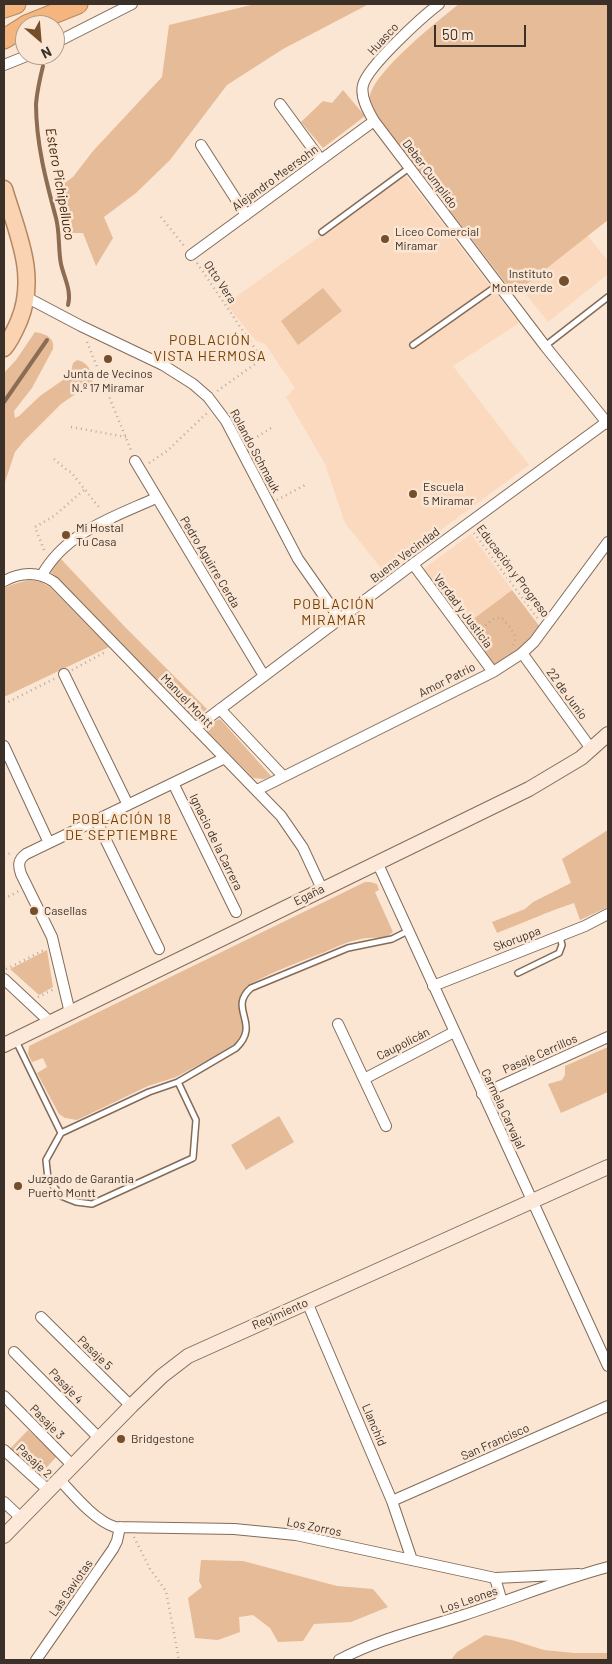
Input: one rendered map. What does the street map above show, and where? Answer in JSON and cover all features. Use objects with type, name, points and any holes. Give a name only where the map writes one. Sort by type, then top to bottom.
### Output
[{"type":"highway","points":[[4,8],[16,4]]},
{"type":"highway","points":[[51,15],[78,4]]},
{"type":"highway","points":[[4,39],[15,32]]},
{"type":"main road","points":[[4,189],[27,270],[26,297],[15,330],[4,348]]},
{"type":"main road","name":"Egaña","points":[[10,1042],[529,788],[592,750],[608,734]]},
{"type":"main road","name":"Regimiento","points":[[4,1535],[131,1406],[162,1376],[188,1356],[608,1167]]},
{"type":"street","points":[[65,39],[132,4]]},
{"type":"street","name":"Huasco","points":[[368,73],[419,20],[439,4]]},
{"type":"street","name":"Deber Cumplido","points":[[368,73],[363,85],[363,91],[366,106],[374,121],[545,346],[608,422]]},
{"type":"street","points":[[280,104],[320,160]]},
{"type":"street","name":"Alejandro Meersohn","points":[[191,255],[374,121]]},
{"type":"street","points":[[201,145],[246,215]]},
{"type":"street","name":"Rolando Schmauk","points":[[26,297],[81,326],[163,365],[193,384],[216,405],[298,559],[340,619]]},
{"type":"street","name":"Buena Vecindad","points":[[195,728],[413,564],[608,422]]},
{"type":"street","name":"Pedro Aguirre Cerda","points":[[137,466],[264,676]]},
{"type":"street","points":[[4,581],[25,574],[42,575],[55,556],[77,536],[156,498]]},
{"type":"street","name":"Amor Patrio","points":[[256,790],[493,672],[522,653],[546,628],[608,542]]},
{"type":"street","name":"Verdad y Justicia","points":[[413,564],[493,672]]},
{"type":"street","name":"Manuel Montt","points":[[42,575],[54,582],[281,816],[313,867],[322,889]]},
{"type":"street","name":"22 de Junio","points":[[522,653],[592,750]]},
{"type":"street","points":[[64,674],[128,805]]},
{"type":"street","name":"Manuel Montt","points":[[220,709],[283,776]]},
{"type":"street","points":[[4,746],[49,843]]},
{"type":"street","points":[[70,1012],[52,937],[19,866],[19,861],[26,854],[225,758]]},
{"type":"street","name":"Ignacio de la Carrera","points":[[173,783],[236,912]]},
{"type":"street","points":[[96,820],[159,949]]},
{"type":"street","name":"Carmela Carvajal","points":[[376,862],[608,1366]]},
{"type":"street","name":"Skoruppa","points":[[433,986],[597,921],[608,914]]},
{"type":"street","points":[[5,974],[50,1022]]},
{"type":"street","points":[[338,1024],[386,1126]]},
{"type":"street","name":"Caupolicán","points":[[364,1079],[454,1032]]},
{"type":"street","name":"Pasaje Cerrillos","points":[[482,1094],[608,1037]]},
{"type":"street","name":"Llanchid","points":[[307,1302],[392,1501],[412,1560]]},
{"type":"street","name":"Pasaje 5","points":[[41,1317],[131,1406]]},
{"type":"street","name":"Pasaje 4","points":[[14,1352],[99,1438]]},
{"type":"street","name":"Pasaje 3","points":[[4,1396],[72,1465]]},
{"type":"street","name":"San Francisco","points":[[392,1501],[608,1406]]},
{"type":"street","name":"Pasaje 2","points":[[4,1450],[48,1490]]},
{"type":"street","name":"Los Zorros","points":[[58,1479],[103,1522],[110,1525],[124,1527],[234,1529],[283,1533],[495,1578],[578,1574]]},
{"type":"street","points":[[4,1502],[21,1518]]},
{"type":"street","name":"Las Gaviotas","points":[[36,1660],[112,1550],[124,1527]]},
{"type":"street","name":"Los Leones","points":[[340,1660],[375,1644],[502,1602],[578,1574],[608,1567]]},
{"type":"street","points":[[495,1578],[502,1602]]},
{"type":"lane","points":[[322,232],[410,168]]},
{"type":"lane","points":[[414,345],[498,285]]},
{"type":"lane","points":[[545,346],[608,297]]},
{"type":"lane","points":[[178,1082],[196,1120],[192,1158],[92,1204],[76,1202],[61,1196],[48,1180],[46,1160],[61,1133],[149,1092],[178,1082],[242,1042],[247,1028],[242,1011],[242,1000],[251,988],[348,948],[368,942],[392,939],[408,931]]},
{"type":"lane","points":[[518,973],[555,957],[559,953],[562,944],[559,936]]},
{"type":"lane","points":[[10,1042],[61,1133]]},
{"type":"path","name":"Otto Vera","points":[[161,217],[191,255],[262,359],[208,397]]},
{"type":"path","points":[[81,326],[137,466],[167,450],[216,405]]},
{"type":"path","points":[[71,427],[126,437]]},
{"type":"path","points":[[240,447],[271,428]]},
{"type":"path","points":[[54,459],[71,472],[108,520]]},
{"type":"path","points":[[269,504],[305,485]]},
{"type":"path","points":[[44,550],[35,527],[54,516],[85,489]]},
{"type":"path","name":"Educación y Progreso","points":[[467,524],[546,628]]},
{"type":"path","points":[[468,638],[495,618],[502,618],[516,638],[514,644],[508,648]]},
{"type":"path","points":[[5,974],[50,947]]},
{"type":"path","points":[[38,997],[55,988]]},
{"type":"path","points":[[124,1527],[167,1595],[179,1660]]},
{"type":"shaded area","points":[[255,4],[369,4],[283,49],[227,85],[170,160],[136,193],[104,217],[113,238],[96,266],[83,233],[67,233],[59,187],[73,177],[93,151],[162,77],[169,25]]},
{"type":"shaded area","points":[[459,4],[608,4],[608,220],[514,294],[375,113],[370,100],[373,88],[393,62],[422,34]]},
{"type":"shaded area","points":[[343,90],[365,116],[323,148],[301,122],[323,101],[332,103]]},
{"type":"shaded area","points":[[405,175],[519,323],[453,366],[529,465],[384,572],[345,523],[325,464],[286,397],[295,388],[265,344],[256,341],[226,304]]},
{"type":"shaded area","name":"Instituto Monteverde","points":[[587,235],[608,261],[608,274],[548,322],[521,288]]},
{"type":"shaded area","points":[[323,288],[342,311],[298,345],[281,321]]},
{"type":"shaded area","points":[[35,332],[46,335],[51,339],[53,349],[32,388],[14,411],[15,418],[40,396],[70,375],[73,363],[77,360],[89,368],[93,382],[61,404],[24,441],[15,452],[4,485],[4,373],[16,360]]},
{"type":"shaded area","points":[[471,534],[512,590],[464,626],[422,570]]},
{"type":"shaded area","points":[[60,558],[125,627],[207,709],[194,718],[51,572],[51,567]]},
{"type":"shaded area","points":[[29,580],[41,582],[50,587],[109,647],[4,697],[4,588]]},
{"type":"shaded area","points":[[512,590],[540,627],[517,651],[493,666],[464,626]]},
{"type":"shaded area","points":[[219,719],[271,776],[264,779],[253,778],[207,731],[208,726]]},
{"type":"shaded area","points":[[608,830],[608,907],[580,920],[574,903],[497,933],[492,922],[525,909],[533,902],[571,883],[562,859]]},
{"type":"shaded area","points":[[365,882],[377,884],[379,890],[375,892],[393,932],[390,935],[365,938],[347,943],[256,981],[247,986],[240,998],[240,1013],[244,1030],[238,1042],[176,1077],[148,1086],[77,1120],[65,1118],[59,1114],[37,1073],[47,1067],[43,1058],[32,1062],[28,1054],[29,1046]]},
{"type":"shaded area","points":[[47,950],[53,987],[39,995],[10,969]]},
{"type":"shaded area","points":[[608,1047],[608,1092],[561,1113],[548,1084],[562,1080],[565,1075],[565,1066]]},
{"type":"shaded area","points":[[279,1116],[294,1142],[246,1170],[231,1145]]},
{"type":"shaded area","points":[[28,1430],[57,1456],[39,1476],[10,1449]]},
{"type":"shaded area","points":[[201,1560],[243,1561],[337,1586],[373,1589],[388,1607],[351,1622],[314,1624],[303,1641],[278,1642],[270,1628],[253,1615],[239,1617],[240,1632],[218,1640],[195,1638],[188,1598],[202,1587],[199,1581]]},
{"type":"shaded area","points":[[485,1635],[512,1640],[544,1650],[574,1653],[608,1653],[608,1660],[451,1660],[457,1652]]},
{"type":"waterway","name":"Estero Pichipelluco","points":[[43,66],[36,104],[36,119],[45,176],[59,235],[61,264],[69,295],[68,305]]},
{"type":"waterway","name":"Estero Pichipelluco","points":[[4,402],[47,340]]},
{"type":"place","name":"Liceo Comercial Miramar","points":[[385,239]]},
{"type":"place","name":"Instituto Monteverde","points":[[564,281]]},
{"type":"place","name":"Junta de Vecinos N.º 17 Miramar","points":[[108,359]]},
{"type":"place","name":"Escuela 5 Miramar","points":[[413,494]]},
{"type":"place","name":"Mi Hostal Tu Casa","points":[[66,535]]},
{"type":"place","name":"Casellas","points":[[34,911]]},
{"type":"place","name":"Juzgado de Garantia Puerto Montt","points":[[18,1186]]},
{"type":"place","name":"Bridgestone","points":[[121,1439]]},
{"type":"district","name":"POBLACIÓN VISTA HERMOSA","points":[[210,348]]},
{"type":"district","name":"POBLACIÓN MIRAMAR","points":[[334,612]]},
{"type":"district","name":"POBLACIÓN 18 DE SEPTIEMBRE","points":[[122,828]]}]
